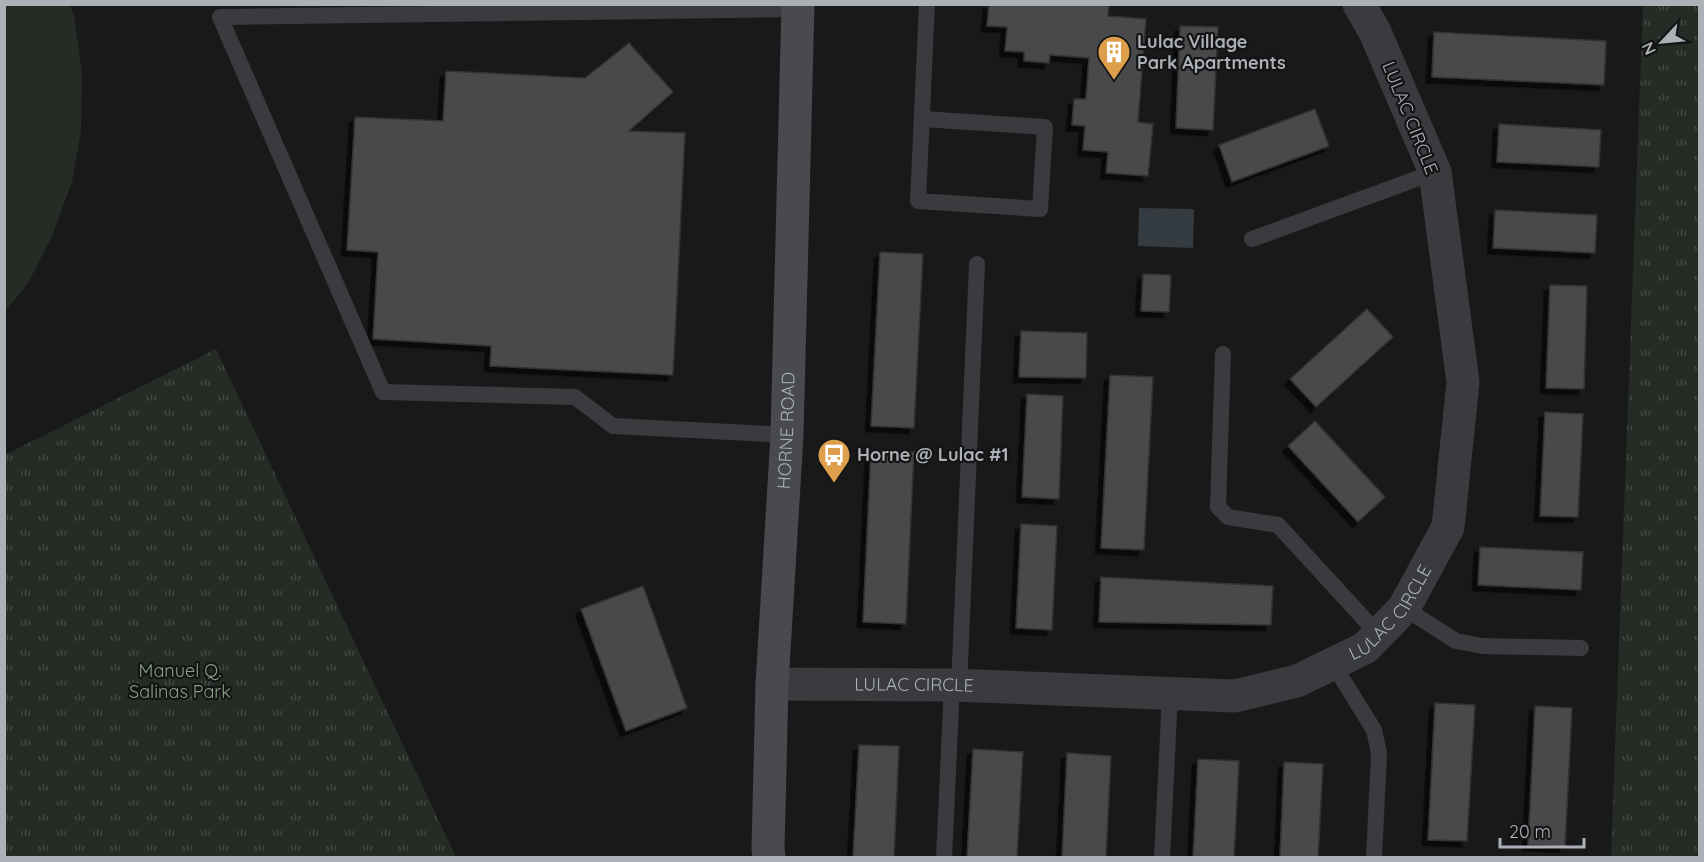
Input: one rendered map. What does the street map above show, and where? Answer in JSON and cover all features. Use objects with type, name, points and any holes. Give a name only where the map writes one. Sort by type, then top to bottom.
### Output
[{"type":"main road","name":"HORNE ROAD","points":[[769,858],[771,684],[788,435],[798,7]]},
{"type":"street","name":"LULAC CIRCLE","points":[[771,684],[956,686],[1235,696],[1297,681],[1365,648],[1404,608],[1448,527],[1463,382],[1435,172],[1375,32],[1359,4]]},
{"type":"lane","points":[[923,118],[1045,127],[1040,209],[918,201],[927,4]]},
{"type":"lane","points":[[788,435],[613,426],[574,397],[383,392],[220,16],[798,7]]},
{"type":"lane","points":[[1252,239],[1435,172]]},
{"type":"lane","points":[[944,858],[956,686],[977,264]]},
{"type":"lane","points":[[1222,354],[1218,507],[1228,517],[1278,525],[1378,634]]},
{"type":"lane","points":[[1404,608],[1456,641],[1483,646],[1581,648]]},
{"type":"lane","points":[[1333,664],[1374,730],[1379,753],[1374,858]]},
{"type":"lane","points":[[1162,858],[1170,694]]},
{"type":"green space","points":[[5,4],[70,5],[74,16],[82,72],[81,131],[72,182],[52,236],[28,283],[5,312]]},
{"type":"green space","points":[[1643,5],[1699,5],[1699,857],[1611,857]]},
{"type":"green space","name":"Manuel Q. Salinas Park","points":[[216,349],[456,857],[5,857],[5,455]]},
{"type":"shaded area","points":[[1139,208],[1194,209],[1193,248],[1138,246]]},
{"type":"building","name":"Lulac Village Park Apartments","points":[[989,4],[1109,4],[1108,16],[1146,19],[1138,122],[1153,124],[1148,176],[1106,173],[1108,152],[1083,150],[1085,126],[1072,125],[1074,99],[1086,99],[1089,58],[1050,55],[1049,63],[1024,61],[1024,52],[1005,51],[1007,27],[987,26]]},
{"type":"building","points":[[1180,26],[1218,27],[1213,130],[1176,128]]},
{"type":"building","points":[[1434,32],[1606,41],[1604,85],[1432,77]]},
{"type":"building","points":[[629,43],[673,92],[629,131],[685,133],[673,375],[490,366],[491,346],[373,339],[378,252],[347,250],[355,117],[443,121],[446,71],[585,78]]},
{"type":"building","points":[[1315,109],[1329,146],[1232,182],[1219,145]]},
{"type":"building","points":[[1499,124],[1601,130],[1599,167],[1497,162]]},
{"type":"building","points":[[1495,210],[1597,215],[1595,253],[1493,248]]},
{"type":"building","points":[[880,252],[923,254],[914,428],[871,426]]},
{"type":"building","points":[[1143,274],[1171,275],[1169,312],[1141,311]]},
{"type":"building","points":[[1550,285],[1587,286],[1584,389],[1546,388]]},
{"type":"building","points":[[1367,309],[1393,337],[1316,407],[1290,379]]},
{"type":"building","points":[[1021,331],[1087,333],[1086,378],[1019,377]]},
{"type":"building","points":[[1110,375],[1153,377],[1144,550],[1101,548]]},
{"type":"building","points":[[1027,394],[1063,396],[1059,499],[1022,497]]},
{"type":"building","points":[[1545,412],[1583,414],[1578,517],[1540,516]]},
{"type":"building","points":[[1315,421],[1385,497],[1358,522],[1288,446]]},
{"type":"building","points":[[871,450],[914,452],[906,624],[863,622]]},
{"type":"building","points":[[1021,524],[1057,526],[1052,630],[1016,628]]},
{"type":"building","points":[[1480,547],[1583,552],[1581,590],[1478,585]]},
{"type":"building","points":[[1101,577],[1273,586],[1271,625],[1099,622]]},
{"type":"building","points":[[643,586],[687,708],[626,731],[581,609]]},
{"type":"building","points":[[1435,703],[1475,705],[1467,841],[1428,840]]},
{"type":"building","points":[[1535,706],[1572,708],[1565,847],[1528,845]]},
{"type":"building","points":[[859,745],[899,746],[894,858],[853,858]]},
{"type":"building","points":[[973,749],[1023,752],[1017,858],[967,858]]},
{"type":"building","points":[[1067,753],[1111,756],[1106,858],[1062,858]]},
{"type":"building","points":[[1198,759],[1239,761],[1234,858],[1193,858]]},
{"type":"building","points":[[1284,762],[1323,764],[1318,858],[1280,858]]},
{"type":"place","name":"Lulac Village Park Apartments","points":[[1114,81]]},
{"type":"place","name":"Horne @ Lulac #1","points":[[834,484]]}]
